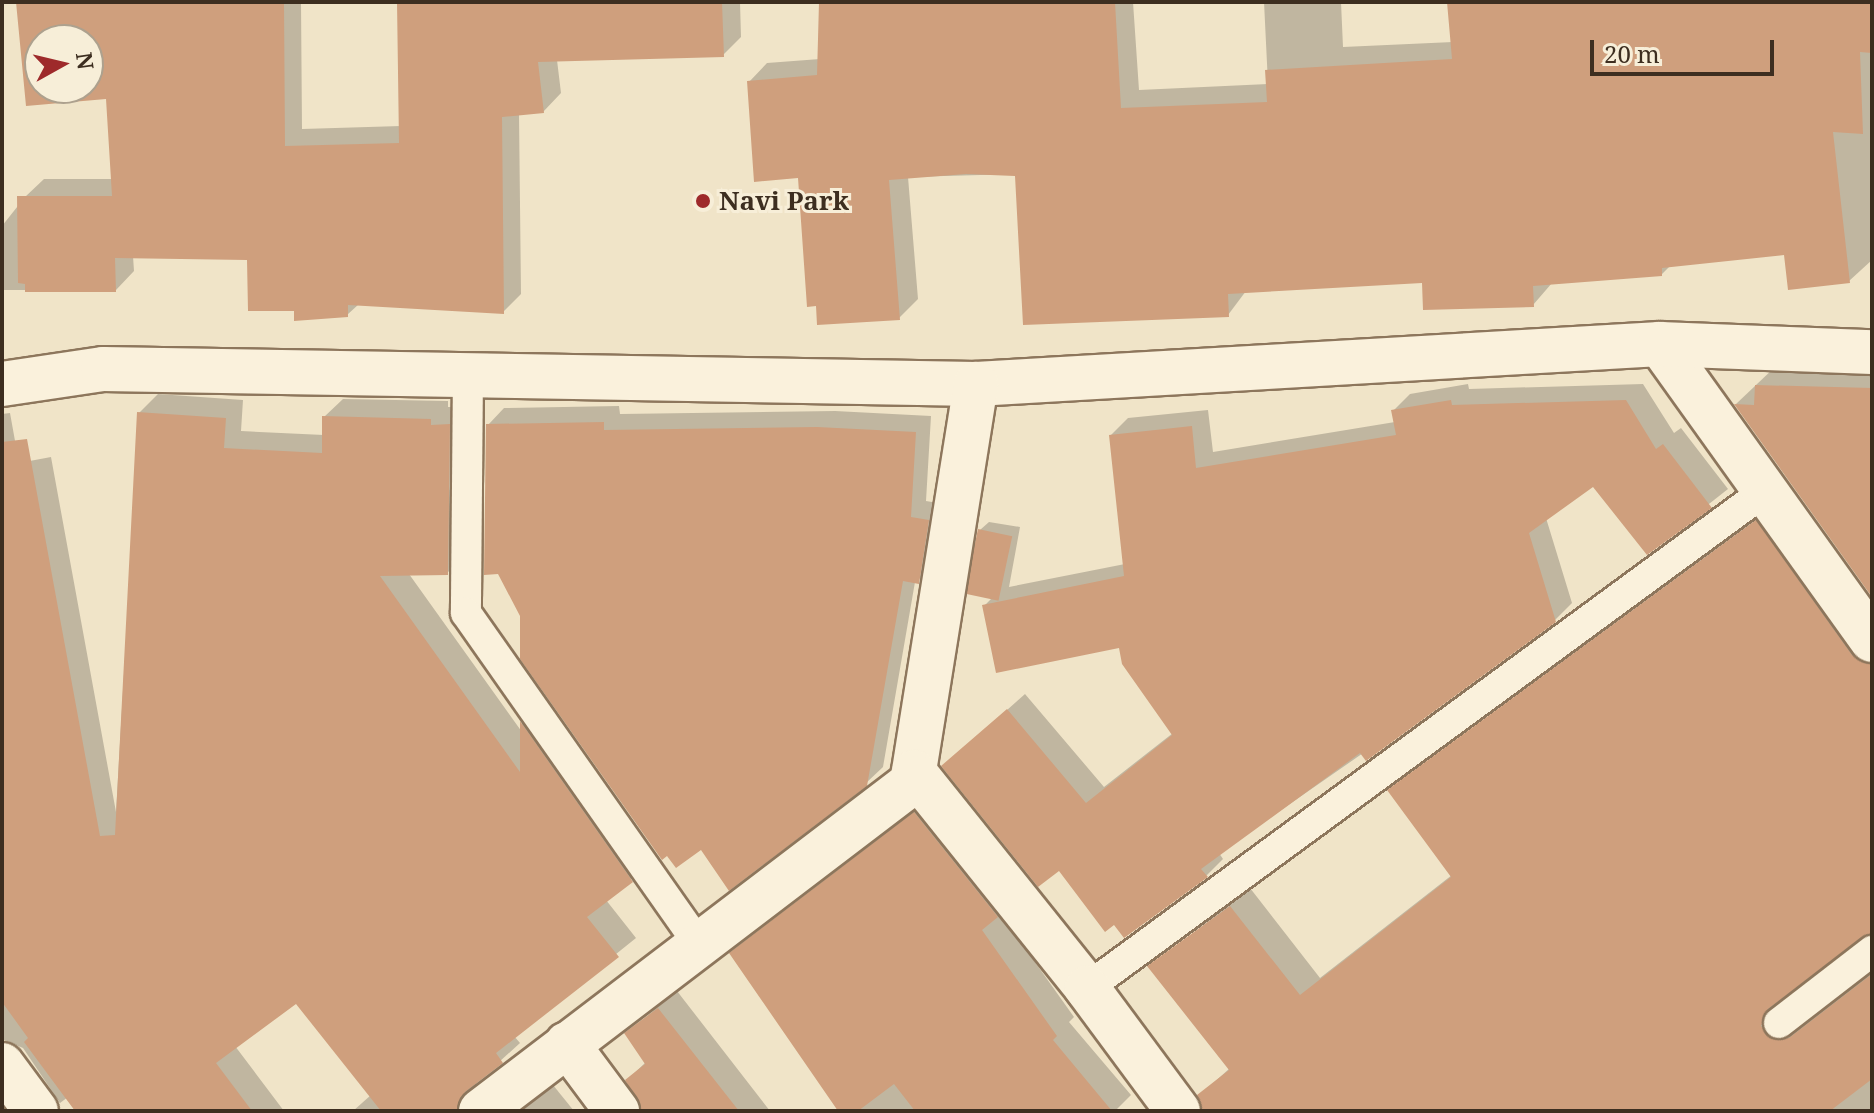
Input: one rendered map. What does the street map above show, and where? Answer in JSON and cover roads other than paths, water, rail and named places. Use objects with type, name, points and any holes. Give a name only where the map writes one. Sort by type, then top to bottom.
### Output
[{"type":"street","points":[[1660,344],[1872,640]]},
{"type":"street","points":[[2,384],[103,369],[468,372],[976,384],[1660,344],[1872,352]]},
{"type":"street","points":[[976,384],[914,772],[1087,988],[1178,1111]]},
{"type":"street","points":[[481,1111],[918,778]]},
{"type":"street","points":[[567,1044],[617,1111]]},
{"type":"street","points":[[2,1065],[36,1111]]},
{"type":"lane","points":[[468,372],[466,613],[699,944]]},
{"type":"lane","points":[[1087,988],[1765,491]]},
{"type":"lane","points":[[1779,1023],[1872,951]]},
{"type":"place","name":"Navi Park","points":[[703,201]]}]
